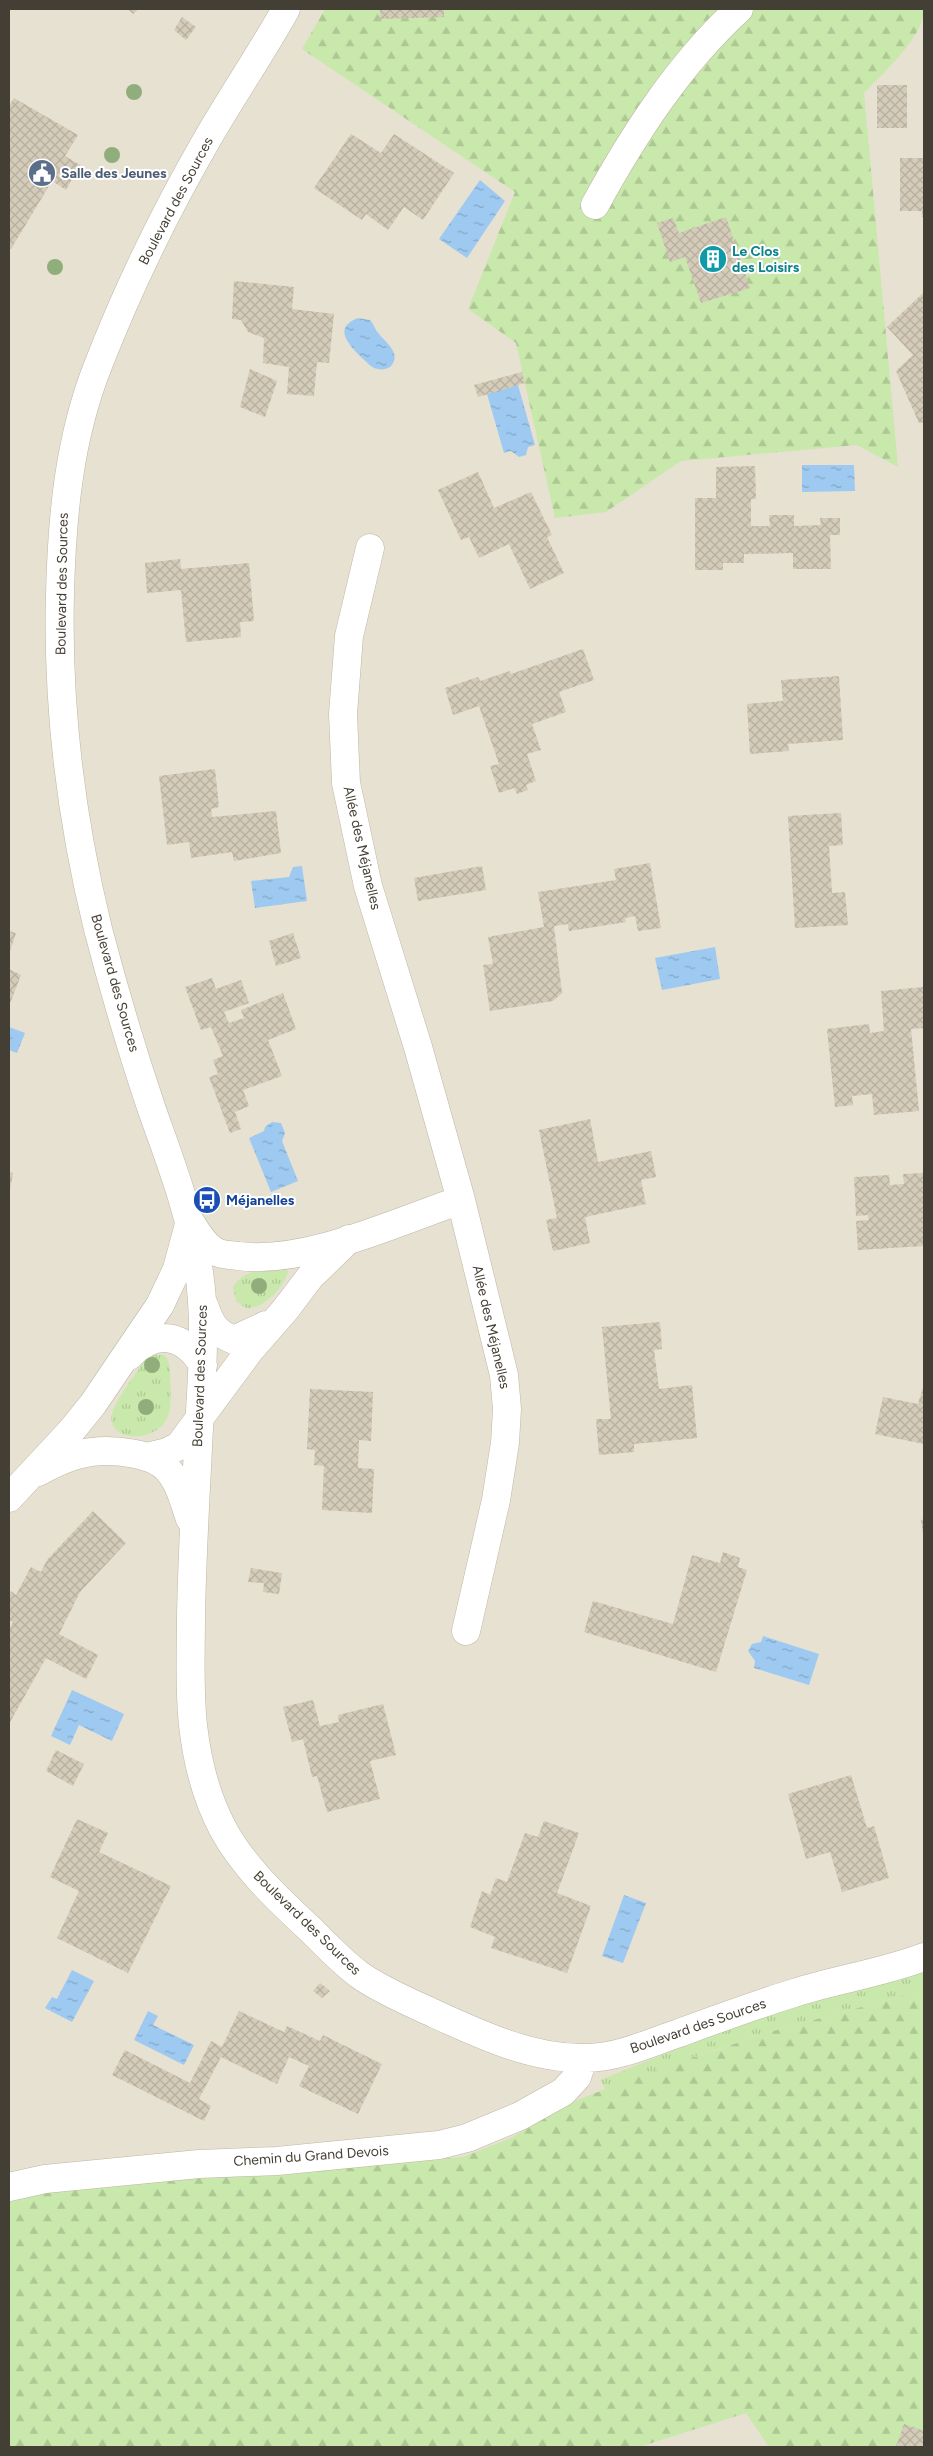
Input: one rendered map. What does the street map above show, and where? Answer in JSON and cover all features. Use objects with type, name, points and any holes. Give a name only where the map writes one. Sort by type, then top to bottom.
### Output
[{"type":"street","name":"Boulevard des Sources","points":[[286,9],[256,63],[210,135],[132,286],[95,372],[78,431],[63,510],[59,637],[61,694],[67,762],[78,830],[107,964],[145,1088],[190,1222],[203,1301],[203,1365],[194,1530],[190,1679],[200,1768],[211,1802],[225,1833],[250,1869],[333,1951],[367,1980],[397,1996],[470,2029],[522,2049],[583,2059],[617,2055],[802,1990],[906,1964],[924,1957]]},
{"type":"street","points":[[595,206],[617,165],[670,85],[696,52],[739,9]]},
{"type":"street","name":"Allée des Méjanelles","points":[[370,548],[349,636],[343,714],[346,783],[368,886],[418,1048],[461,1200],[502,1366],[507,1409],[496,1500],[466,1631]]},
{"type":"street","points":[[190,1222],[206,1244],[220,1254],[254,1258],[301,1252],[350,1239],[461,1200]]},
{"type":"street","points":[[18,1489],[93,1404],[111,1374],[160,1305],[177,1270],[190,1222]]},
{"type":"street","points":[[146,1457],[167,1452],[179,1446],[250,1350],[285,1310],[310,1277],[350,1239]]},
{"type":"street","points":[[203,1301],[210,1323],[217,1331],[234,1340],[266,1325],[285,1310]]},
{"type":"street","points":[[111,1374],[134,1351],[158,1338],[172,1338],[184,1342],[195,1351],[203,1365]]},
{"type":"street","points":[[18,1489],[66,1460],[92,1452],[124,1453],[146,1457],[160,1462],[169,1471],[180,1490],[194,1530]]},
{"type":"street","name":"Chemin du Grand Devois","points":[[9,2187],[45,2179],[190,2164],[277,2161],[439,2145],[467,2138],[520,2116],[563,2092],[577,2077],[583,2059]]},
{"type":"shaded area","points":[[9,9],[924,9],[924,2447],[9,2447]]},
{"type":"green space","points":[[325,9],[924,9],[922,20],[910,43],[864,93],[898,467],[857,445],[681,461],[606,512],[555,518],[516,343],[468,309],[515,192],[302,49]]},
{"type":"green space","points":[[286,1268],[288,1272],[282,1285],[266,1301],[246,1308],[236,1301],[233,1287],[237,1281],[249,1273]]},
{"type":"green space","points":[[164,1355],[170,1366],[171,1399],[167,1418],[161,1427],[152,1433],[142,1436],[123,1434],[116,1430],[112,1423],[114,1409],[146,1358]]},
{"type":"green space","points":[[924,1969],[924,1990],[766,2033],[697,2056],[685,2067],[610,2096],[600,2080],[729,2028],[778,2011],[880,1984]]},
{"type":"green space","points":[[924,1990],[924,2447],[769,2447],[746,2413],[639,2447],[9,2447],[9,2200],[43,2190],[115,2181],[290,2173],[463,2157],[511,2138],[573,2102],[625,2081],[766,2033]]},
{"type":"water","points":[[480,180],[505,201],[467,258],[439,239]]},
{"type":"water","points":[[358,318],[370,320],[391,347],[395,357],[390,367],[381,369],[369,365],[348,342],[344,332],[346,327],[350,322]]},
{"type":"water","points":[[518,385],[535,445],[528,447],[526,455],[519,457],[511,451],[504,453],[487,394]]},
{"type":"water","points":[[802,465],[854,465],[855,491],[802,492]]},
{"type":"water","points":[[302,866],[307,901],[255,908],[251,881],[289,877],[293,867]]},
{"type":"water","points":[[715,947],[720,979],[662,990],[655,958]]},
{"type":"water","points":[[9,1027],[25,1033],[17,1053],[9,1050]]},
{"type":"water","points":[[272,1122],[281,1123],[285,1133],[282,1141],[298,1181],[271,1192],[249,1138],[264,1131],[265,1127]]},
{"type":"water","points":[[763,1636],[819,1654],[809,1685],[754,1668],[755,1661],[748,1651],[752,1644],[761,1642]]},
{"type":"water","points":[[72,1690],[124,1714],[112,1741],[79,1725],[70,1745],[51,1736]]},
{"type":"water","points":[[624,1895],[646,1903],[623,1963],[602,1956]]},
{"type":"water","points":[[72,1970],[94,1981],[72,2022],[45,2008],[52,1997],[57,1999]]},
{"type":"water","points":[[148,2011],[158,2016],[153,2025],[194,2045],[184,2065],[134,2040]]},
{"type":"building","points":[[128,9],[139,9],[133,14]]},
{"type":"building","points":[[380,9],[444,9],[444,17],[380,19]]},
{"type":"building","points":[[182,17],[196,27],[186,40],[174,30]]},
{"type":"building","points":[[877,85],[907,85],[907,128],[877,128]]},
{"type":"building","name":"Salle des Jeunes","points":[[14,98],[78,135],[65,156],[80,165],[66,190],[52,181],[11,249],[9,248],[9,106]]},
{"type":"building","points":[[351,134],[381,153],[394,134],[454,173],[423,220],[404,207],[388,230],[366,214],[362,220],[314,188]]},
{"type":"building","points":[[900,158],[924,158],[924,217],[922,217],[922,211],[900,211]]},
{"type":"building","name":"Le Clos des Loisirs","points":[[726,217],[750,288],[701,303],[685,257],[670,262],[657,223],[673,218],[679,233]]},
{"type":"building","points":[[234,281],[294,287],[292,309],[334,314],[329,363],[317,362],[314,396],[287,394],[289,367],[263,363],[264,338],[248,332],[241,320],[232,319]]},
{"type":"building","points":[[924,292],[924,422],[919,423],[896,371],[913,355],[887,327]]},
{"type":"building","points":[[250,369],[277,381],[265,417],[240,407]]},
{"type":"building","points":[[522,372],[525,383],[478,397],[474,385]]},
{"type":"building","points":[[755,466],[756,499],[751,499],[751,526],[770,526],[769,515],[794,515],[794,526],[821,525],[820,518],[840,518],[840,535],[830,535],[831,569],[793,569],[793,553],[744,554],[744,563],[723,563],[723,570],[695,570],[695,498],[716,498],[716,467]]},
{"type":"building","points":[[478,472],[494,508],[531,492],[552,535],[547,537],[564,573],[530,589],[509,544],[479,558],[469,537],[461,540],[438,490]]},
{"type":"building","points":[[180,559],[181,569],[249,563],[254,621],[240,622],[241,637],[186,642],[181,590],[147,593],[145,563]]},
{"type":"building","points":[[583,649],[594,680],[559,692],[566,712],[532,724],[541,750],[527,754],[536,781],[526,785],[528,790],[517,794],[514,788],[499,793],[490,766],[499,764],[479,706],[453,715],[445,688],[478,677],[480,681],[510,671],[511,674]]},
{"type":"building","points":[[839,676],[843,740],[788,744],[789,751],[750,754],[747,704],[783,701],[781,680]]},
{"type":"building","points":[[215,769],[219,807],[211,809],[212,817],[276,811],[281,853],[234,861],[232,852],[191,858],[189,842],[167,845],[159,776]]},
{"type":"building","points":[[841,813],[843,845],[829,846],[832,893],[845,892],[848,925],[795,928],[788,816]]},
{"type":"building","points":[[650,863],[661,928],[638,931],[635,916],[625,918],[626,922],[569,931],[568,924],[554,926],[562,993],[553,1001],[490,1011],[483,965],[493,964],[488,937],[544,927],[538,892],[616,880],[614,869]]},
{"type":"building","points":[[482,866],[486,890],[418,901],[414,878]]},
{"type":"building","points":[[9,931],[16,933],[9,954]]},
{"type":"building","points":[[293,933],[301,958],[276,966],[269,941]]},
{"type":"building","points":[[9,969],[21,975],[9,1006]]},
{"type":"building","points":[[212,978],[216,989],[241,980],[249,1003],[224,1012],[229,1023],[244,1018],[241,1010],[283,993],[296,1029],[268,1040],[282,1076],[243,1090],[249,1106],[235,1112],[241,1129],[230,1133],[209,1077],[218,1074],[213,1060],[223,1056],[211,1027],[201,1030],[185,987]]},
{"type":"building","points":[[924,987],[924,1028],[911,1029],[919,1111],[874,1115],[872,1094],[852,1096],[853,1105],[835,1107],[827,1029],[869,1024],[870,1033],[884,1031],[881,991]]},
{"type":"building","points":[[590,1119],[598,1162],[651,1151],[656,1177],[641,1180],[646,1204],[585,1217],[590,1243],[553,1251],[546,1220],[557,1218],[539,1130]]},
{"type":"building","points":[[9,1172],[13,1173],[10,1190],[9,1190]]},
{"type":"building","points":[[924,1173],[924,1246],[858,1250],[856,1221],[869,1220],[868,1215],[856,1216],[854,1177],[889,1175],[890,1185],[904,1184],[903,1174]]},
{"type":"building","points":[[660,1322],[662,1349],[654,1350],[659,1389],[692,1385],[697,1438],[634,1444],[634,1452],[599,1455],[596,1419],[611,1419],[602,1327]]},
{"type":"building","points":[[924,1384],[924,1444],[875,1434],[883,1397],[918,1404]]},
{"type":"building","points":[[310,1389],[373,1392],[371,1441],[359,1440],[358,1468],[374,1469],[372,1513],[322,1510],[324,1466],[314,1465],[315,1450],[307,1449]]},
{"type":"building","points":[[93,1511],[126,1543],[80,1592],[59,1634],[98,1655],[86,1679],[46,1658],[9,1724],[9,1630],[13,1622],[9,1620],[9,1596],[11,1591],[16,1595],[31,1567],[41,1572],[47,1560]]},
{"type":"building","points":[[924,1519],[924,1534],[923,1534],[921,1520]]},
{"type":"building","points":[[723,1552],[740,1558],[738,1567],[747,1570],[716,1672],[584,1632],[593,1601],[673,1624],[692,1555],[720,1563]]},
{"type":"building","points":[[251,1568],[282,1573],[279,1594],[263,1592],[264,1583],[248,1582]]},
{"type":"building","points":[[313,1700],[320,1726],[339,1722],[338,1715],[383,1704],[396,1755],[370,1761],[380,1799],[327,1812],[317,1776],[312,1777],[303,1739],[292,1742],[283,1707]]},
{"type":"building","points":[[56,1750],[84,1764],[73,1786],[46,1771]]},
{"type":"building","points":[[851,1775],[867,1828],[874,1826],[889,1878],[842,1892],[830,1852],[806,1859],[788,1794]]},
{"type":"building","points":[[77,1819],[108,1833],[99,1852],[171,1886],[128,1973],[57,1938],[79,1891],[50,1877]]},
{"type":"building","points":[[544,1821],[579,1833],[557,1893],[591,1906],[567,1973],[491,1948],[495,1937],[470,1927],[482,1891],[490,1895],[496,1878],[507,1882],[525,1833],[538,1837]]},
{"type":"building","points":[[320,1983],[330,1991],[322,1998],[313,1991]]},
{"type":"building","points":[[239,2011],[284,2032],[287,2026],[320,2041],[323,2035],[382,2064],[358,2114],[299,2086],[309,2066],[289,2057],[277,2084],[221,2057],[199,2099],[211,2106],[204,2121],[112,2075],[125,2050],[190,2083],[211,2041],[222,2047]]},
{"type":"building","points":[[904,2424],[924,2431],[924,2447],[896,2447]]},
{"type":"place","name":"Salle des Jeunes","points":[[42,173]]},
{"type":"place","name":"Le Clos des Loisirs","points":[[713,259]]},
{"type":"place","name":"Méjanelles","points":[[207,1200]]}]
